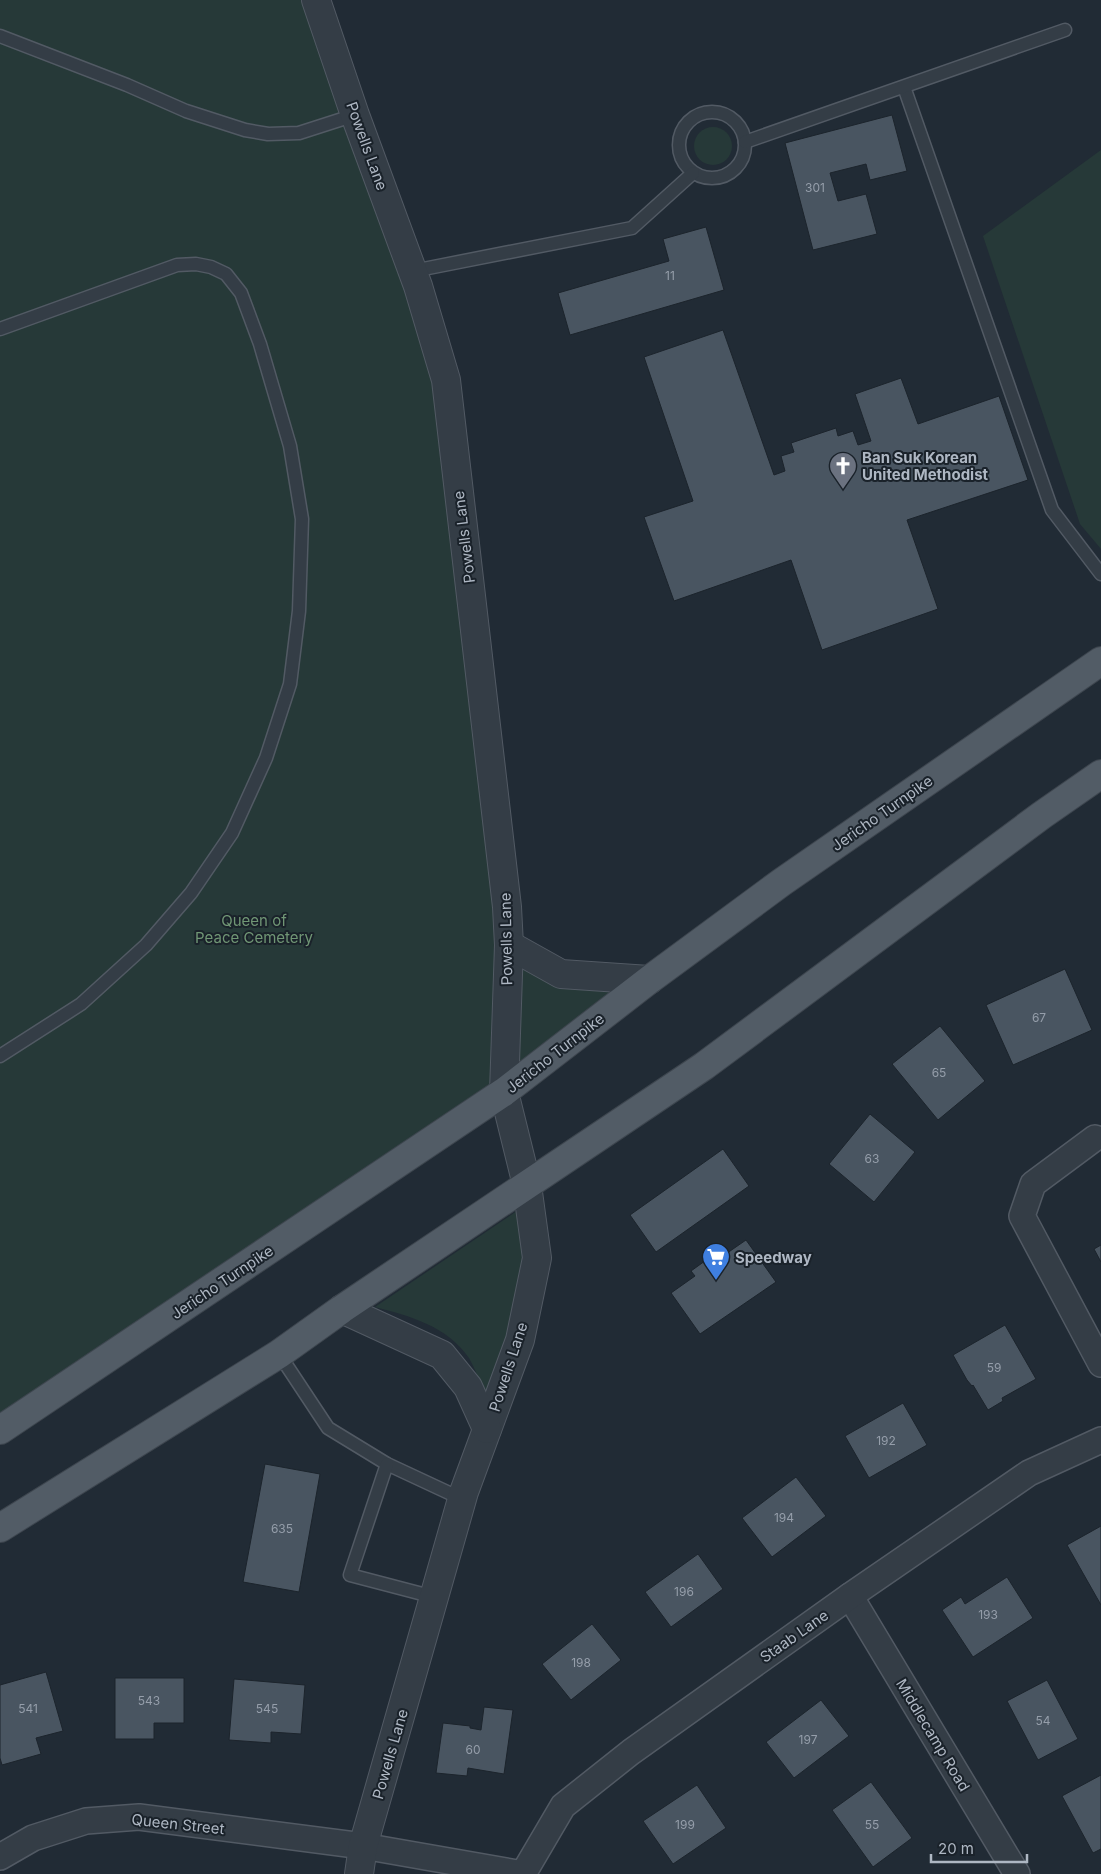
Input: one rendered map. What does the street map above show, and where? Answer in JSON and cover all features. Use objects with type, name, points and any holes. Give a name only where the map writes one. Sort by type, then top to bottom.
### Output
[{"type":"main road","name":"Jericho Turnpike","points":[[0,1430],[504,1092],[649,980],[782,882],[1101,661]]},
{"type":"main road","points":[[0,1528],[279,1354],[342,1309],[704,1066],[1042,815],[1101,774]]},
{"type":"street","name":"Powells Lane","points":[[316,0],[412,272],[446,380],[507,907],[509,945],[504,1092],[527,1185],[536,1258],[520,1340],[462,1499],[364,1846],[360,1874]]},
{"type":"street","points":[[509,945],[561,974],[649,980]]},
{"type":"street","points":[[1095,1138],[1033,1184],[1022,1216],[1101,1364]]},
{"type":"street","points":[[342,1309],[442,1355],[468,1387],[487,1429]]},
{"type":"street","name":"Staab Lane","points":[[523,1874],[563,1806],[631,1752],[850,1596],[1029,1473],[1101,1440]]},
{"type":"street","name":"Middlecamp Road","points":[[850,1596],[1017,1874]]},
{"type":"street","name":"Queen Street","points":[[0,1857],[33,1838],[86,1821],[138,1817],[364,1846],[523,1874]]},
{"type":"lane","points":[[745,142],[1066,30]]},
{"type":"lane","points":[[0,36],[110,78],[186,111],[245,130],[268,134],[299,133],[355,115]]},
{"type":"lane","points":[[904,87],[1052,510],[1101,574]]},
{"type":"lane","points":[[715,112],[726,115],[736,122],[745,142],[744,154],[740,164],[733,171],[714,179],[703,178],[693,173],[680,157],[678,147],[685,125],[693,118],[704,113],[715,112]]},
{"type":"lane","points":[[412,272],[632,228],[693,173]]},
{"type":"lane","points":[[0,329],[177,265],[196,264],[211,267],[226,274],[241,293],[260,344],[290,446],[302,519],[299,611],[290,684],[266,758],[232,833],[191,893],[146,945],[81,1004],[0,1056]]},
{"type":"lane","points":[[279,1354],[328,1428],[387,1464],[462,1499]]},
{"type":"lane","points":[[387,1464],[350,1576],[434,1597]]},
{"type":"green space","name":"Queen of Peace Cemetery","points":[[0,0],[316,0],[446,380],[507,907],[504,1092],[0,1430]]},
{"type":"green space","points":[[713,127],[726,133],[732,146],[726,159],[713,165],[700,159],[694,146],[700,133]]},
{"type":"green space","points":[[1101,150],[1101,549],[1080,524],[983,236]]},
{"type":"green space","points":[[517,956],[636,984],[511,1078]]},
{"type":"green space","points":[[520,1209],[524,1261],[510,1328],[486,1397],[469,1358],[450,1338],[427,1324],[375,1307]]},
{"type":"building","points":[[892,115],[907,171],[870,180],[866,164],[830,173],[838,201],[866,194],[877,234],[813,250],[785,143]]},
{"type":"building","points":[[706,227],[724,290],[570,335],[558,293],[669,261],[663,239]]},
{"type":"building","name":"Ban Suk Korean United Methodist","points":[[723,330],[774,475],[785,471],[781,456],[794,452],[791,443],[836,428],[838,436],[853,431],[858,445],[871,441],[855,394],[901,378],[918,424],[999,396],[1028,480],[907,520],[938,609],[822,650],[791,560],[674,601],[644,517],[693,501],[644,357]]},
{"type":"building","points":[[1065,969],[1092,1030],[1013,1065],[986,1005]]},
{"type":"building","points":[[940,1026],[985,1081],[938,1120],[892,1064]]},
{"type":"building","points":[[870,1114],[915,1152],[874,1202],[829,1164]]},
{"type":"building","points":[[723,1149],[749,1186],[656,1252],[630,1215]]},
{"type":"building","points":[[746,1240],[776,1282],[700,1334],[671,1293],[695,1276],[691,1271],[716,1253],[720,1258]]},
{"type":"building","points":[[1101,1245],[1101,1262],[1094,1249]]},
{"type":"building","points":[[1005,1325],[1036,1379],[1002,1398],[1003,1401],[988,1410],[973,1385],[967,1380],[953,1355]]},
{"type":"building","points":[[903,1403],[927,1445],[869,1478],[845,1436]]},
{"type":"building","points":[[265,1464],[320,1474],[299,1592],[243,1582]]},
{"type":"building","points":[[796,1477],[826,1516],[772,1557],[742,1518]]},
{"type":"building","points":[[1101,1526],[1101,1605],[1067,1545]]},
{"type":"building","points":[[698,1554],[723,1589],[671,1627],[645,1592]]},
{"type":"building","points":[[1007,1577],[1033,1618],[973,1657],[942,1610],[961,1597],[965,1604]]},
{"type":"building","points":[[592,1624],[621,1660],[571,1700],[542,1664]]},
{"type":"building","points":[[46,1672],[63,1731],[36,1738],[41,1754],[2,1765],[0,1758],[0,1685]]},
{"type":"building","points":[[115,1678],[184,1678],[184,1723],[154,1723],[154,1739],[115,1739]]},
{"type":"building","points":[[234,1679],[305,1685],[301,1734],[271,1732],[271,1743],[229,1740]]},
{"type":"building","points":[[1047,1680],[1078,1739],[1038,1760],[1007,1701]]},
{"type":"building","points":[[821,1700],[849,1736],[794,1778],[766,1742]]},
{"type":"building","points":[[484,1707],[513,1710],[504,1774],[468,1768],[467,1776],[436,1773],[443,1723],[470,1726],[470,1728],[481,1730]]},
{"type":"building","points":[[1101,1775],[1101,1849],[1093,1853],[1062,1796]]},
{"type":"building","points":[[871,1782],[912,1838],[873,1867],[832,1810]]},
{"type":"building","points":[[697,1785],[726,1828],[673,1864],[643,1821]]},
{"type":"place","name":"Ban Suk Korean United Methodist","points":[[843,490]]},
{"type":"place","name":"Speedway","points":[[716,1281]]}]
